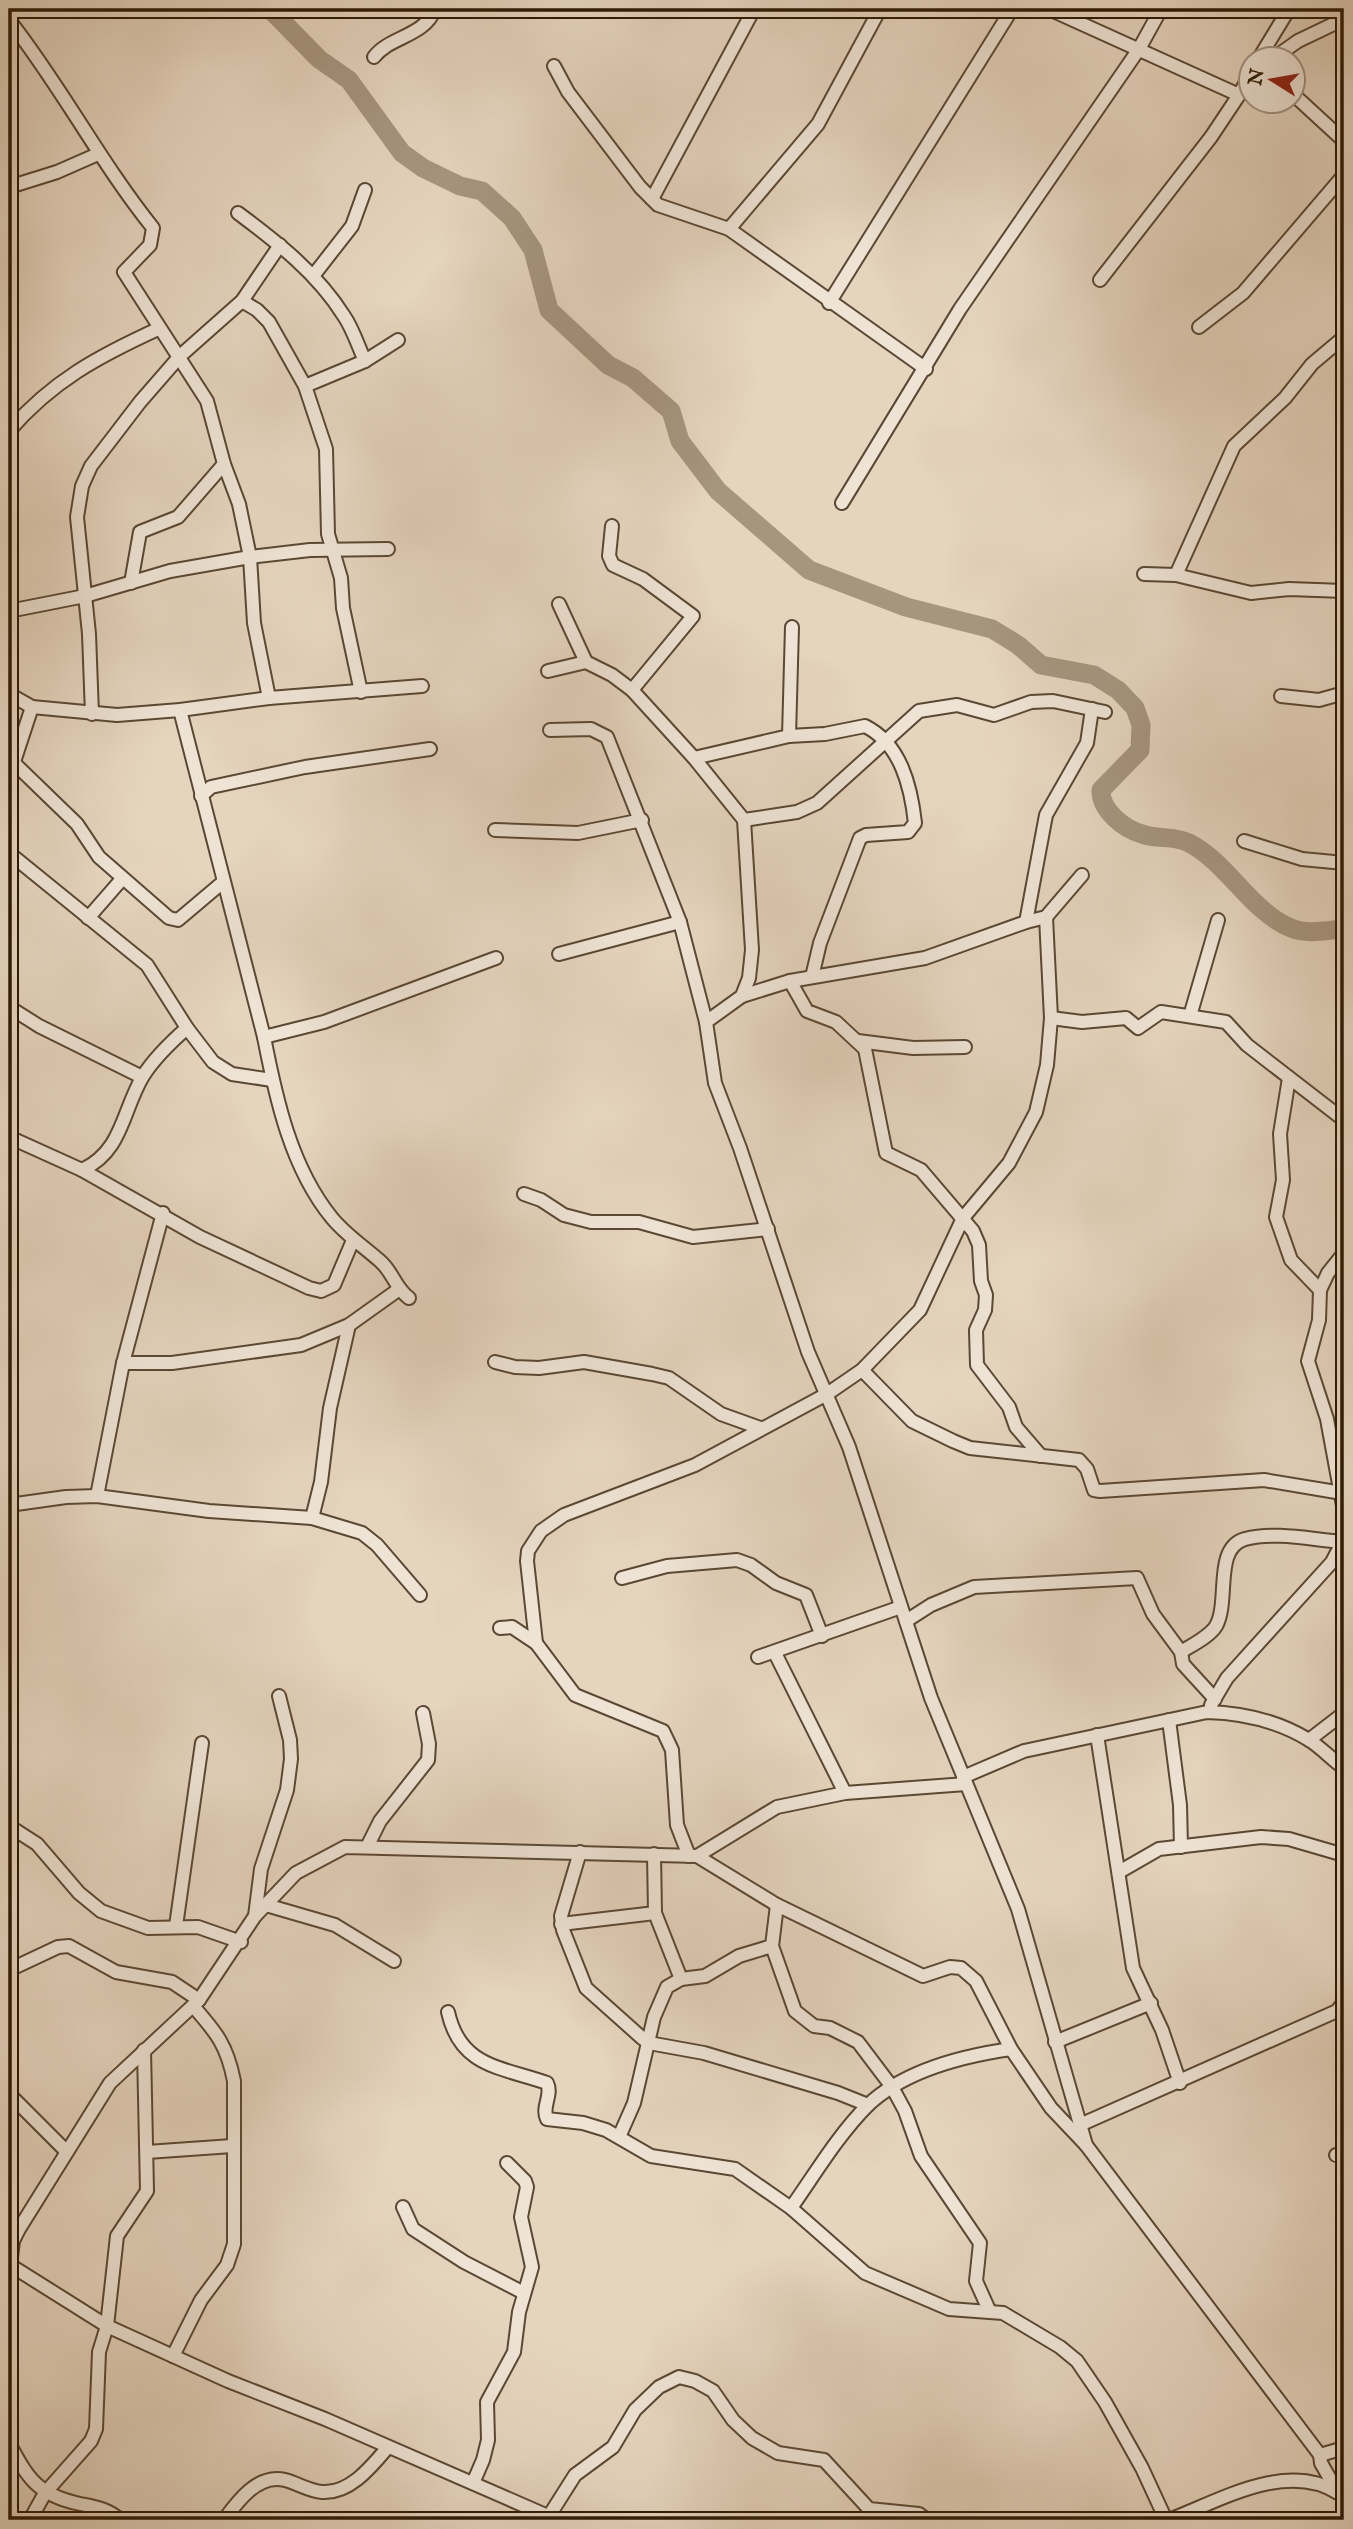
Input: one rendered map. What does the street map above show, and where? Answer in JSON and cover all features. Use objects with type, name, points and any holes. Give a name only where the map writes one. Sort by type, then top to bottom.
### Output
[{"type":"street","points":[[374,57],[388,43],[407,37],[430,20],[435,9]]},
{"type":"street","points":[[652,199],[754,9]]},
{"type":"street","points":[[729,229],[818,124],[880,9]]},
{"type":"street","points":[[829,303],[1012,9]]},
{"type":"street","points":[[1049,9],[1238,94]]},
{"type":"street","points":[[842,503],[926,369],[960,309],[1139,49],[1161,9]]},
{"type":"street","points":[[1267,46],[1289,9]]},
{"type":"street","points":[[1291,46],[1344,19]]},
{"type":"street","points":[[9,20],[62,94],[97,154],[153,228],[150,245],[124,272],[158,329],[180,356],[206,401],[239,504],[250,557],[254,624],[269,698]]},
{"type":"street","points":[[554,66],[568,92],[658,205],[729,229],[829,303],[926,369]]},
{"type":"street","points":[[1100,280],[1210,137],[1238,95]]},
{"type":"street","points":[[1308,109],[1344,141]]},
{"type":"street","points":[[9,187],[57,172],[97,154]]},
{"type":"street","points":[[1199,327],[1243,293],[1344,175]]},
{"type":"street","points":[[313,276],[352,226],[365,190]]},
{"type":"street","points":[[238,213],[281,245],[313,276],[345,316],[365,361]]},
{"type":"street","points":[[93,714],[77,517],[82,486],[90,466],[180,356],[242,302],[281,245]]},
{"type":"street","points":[[242,302],[269,322],[305,386],[326,449],[329,471],[326,518],[335,549],[343,608],[361,692]]},
{"type":"street","points":[[9,431],[62,380],[94,359],[158,329]]},
{"type":"street","points":[[1176,575],[1234,446],[1285,398],[1312,364],[1344,337]]},
{"type":"street","points":[[305,386],[365,361],[398,340]]},
{"type":"street","points":[[131,583],[140,532],[178,517],[224,464]]},
{"type":"street","points":[[612,526],[609,556],[612,565],[643,579],[693,616],[632,690]]},
{"type":"street","points":[[9,611],[85,597],[170,571],[250,557],[335,549],[388,549]]},
{"type":"street","points":[[1144,574],[1176,575],[1251,593],[1289,589],[1344,592]]},
{"type":"street","points":[[559,604],[586,662],[612,675],[632,690],[694,758],[744,820],[751,950],[749,978],[742,996]]},
{"type":"street","points":[[789,736],[792,627]]},
{"type":"street","points":[[548,671],[586,662]]},
{"type":"street","points":[[9,694],[32,707],[93,714],[180,710],[269,698],[422,687]]},
{"type":"street","points":[[1281,696],[1319,700],[1344,693]]},
{"type":"street","points":[[744,820],[808,809],[919,712],[943,705],[957,705],[994,715],[1031,702],[1053,701],[1098,710],[1087,743],[1046,815],[1026,922]]},
{"type":"street","points":[[9,777],[32,707]]},
{"type":"street","points":[[180,710],[187,726],[196,781],[264,1037],[272,1080],[301,1171],[331,1217],[353,1240],[384,1265],[398,1290],[409,1298]]},
{"type":"street","points":[[694,758],[789,736],[825,734],[861,726],[885,740],[908,780],[915,823],[908,832],[866,835],[860,838],[820,943],[813,977]]},
{"type":"street","points":[[550,730],[591,729],[607,737],[642,820],[680,922],[706,1022],[715,1083],[768,1229],[808,1352],[849,1447],[931,1698],[1018,1909],[1086,2145]]},
{"type":"street","points":[[201,796],[211,787],[305,767],[430,749]]},
{"type":"street","points":[[15,764],[77,824],[99,858],[174,920],[223,882]]},
{"type":"street","points":[[196,781],[211,787]]},
{"type":"street","points":[[495,830],[578,833],[642,820]]},
{"type":"street","points":[[1244,841],[1302,859],[1344,863]]},
{"type":"street","points":[[9,853],[152,970],[187,1028],[213,1062],[232,1074],[272,1080]]},
{"type":"street","points":[[706,1022],[742,996],[790,981],[925,958],[1046,917],[1082,875]]},
{"type":"street","points":[[88,918],[122,879]]},
{"type":"street","points":[[536,1643],[527,1561],[528,1551],[541,1531],[564,1515],[587,1505],[695,1465],[827,1394],[862,1370],[920,1310],[962,1218],[1009,1163],[1036,1112],[1047,1065],[1052,1018],[1046,917]]},
{"type":"street","points":[[1190,1016],[1218,920]]},
{"type":"street","points":[[559,954],[680,922]]},
{"type":"street","points":[[264,1037],[385,1000],[496,958]]},
{"type":"street","points":[[790,981],[807,1011],[836,1022],[858,1041],[870,1061],[886,1153],[920,1170],[962,1218],[979,1245],[981,1281],[986,1295],[985,1310],[976,1330],[977,1365],[1009,1407],[1016,1427],[1041,1456]]},
{"type":"street","points":[[9,1007],[39,1026],[142,1077]]},
{"type":"street","points":[[1052,1018],[1083,1022],[1126,1018],[1140,1028],[1161,1012],[1226,1022],[1247,1045],[1344,1120]]},
{"type":"street","points":[[82,1170],[102,1159],[108,1151],[142,1077],[165,1047],[187,1028]]},
{"type":"street","points":[[858,1041],[914,1048],[965,1047]]},
{"type":"street","points":[[1289,1078],[1280,1134],[1283,1180],[1276,1217],[1291,1260],[1321,1290]]},
{"type":"street","points":[[9,1137],[82,1170],[163,1213],[200,1237],[264,1268],[321,1291],[334,1285],[340,1276],[353,1240]]},
{"type":"street","points":[[524,1194],[541,1200],[564,1215],[591,1222],[639,1222],[693,1237],[768,1229]]},
{"type":"street","points":[[97,1496],[123,1363],[163,1213]]},
{"type":"street","points":[[1344,1253],[1328,1273],[1321,1290],[1319,1320],[1308,1361],[1327,1419],[1344,1511]]},
{"type":"street","points":[[123,1363],[172,1363],[301,1345],[349,1325],[398,1290]]},
{"type":"street","points":[[313,1518],[321,1482],[330,1408],[349,1325]]},
{"type":"street","points":[[495,1362],[515,1367],[539,1368],[584,1362],[669,1378],[722,1414],[760,1428]]},
{"type":"street","points":[[862,1370],[912,1420],[970,1448],[1083,1462],[1094,1490],[1264,1480],[1342,1493]]},
{"type":"street","points":[[9,1505],[66,1497],[97,1496],[209,1511],[313,1518],[362,1533],[377,1545],[420,1595]]},
{"type":"street","points":[[1181,1652],[1208,1634],[1217,1623],[1223,1602],[1227,1552],[1233,1544],[1259,1536],[1344,1540],[1332,1562],[1227,1678],[1207,1712]]},
{"type":"street","points":[[622,1578],[667,1566],[744,1562],[776,1583],[806,1594],[822,1636]]},
{"type":"street","points":[[906,1621],[931,1605],[974,1587],[1134,1578],[1139,1580],[1153,1614],[1181,1652],[1183,1664],[1215,1699]]},
{"type":"street","points":[[758,1657],[901,1608]]},
{"type":"street","points":[[500,1628],[512,1627],[536,1643],[575,1695],[663,1731],[672,1750],[677,1825],[693,1856]]},
{"type":"street","points":[[775,1653],[845,1793]]},
{"type":"street","points":[[255,1916],[261,1869],[287,1790],[291,1759],[290,1740],[279,1696]]},
{"type":"street","points":[[693,1856],[777,1807],[845,1793],[965,1781],[1024,1751],[1207,1712],[1235,1713],[1268,1721],[1309,1740],[1344,1768]]},
{"type":"street","points":[[368,1845],[380,1821],[428,1760],[429,1744],[423,1713]]},
{"type":"street","points":[[1309,1740],[1344,1713]]},
{"type":"street","points":[[1169,1720],[1180,1805],[1181,1847]]},
{"type":"street","points":[[1097,1735],[1133,1968],[1151,2003],[1180,2083]]},
{"type":"street","points":[[176,1926],[202,1743]]},
{"type":"street","points":[[9,1826],[37,1844],[79,1893],[101,1911],[148,1928],[198,1927],[241,1941]]},
{"type":"street","points":[[1119,1872],[1158,1849],[1261,1837],[1289,1839],[1344,1855]]},
{"type":"street","points":[[927,2520],[919,2514],[869,2509],[824,2460],[778,2453],[752,2438],[733,2420],[713,2391],[695,2381],[679,2377],[659,2387],[635,2410],[613,2447],[575,2475],[553,2518],[107,2326],[9,2268],[13,2241],[110,2083],[196,2003],[241,1941],[255,1916],[296,1873],[320,1858],[345,1847],[368,1845],[693,1856],[777,1905],[923,1976],[950,1967],[961,1968],[976,1981],[1011,2049],[1051,2108],[1086,2145],[1320,2459],[1341,2495]]},
{"type":"street","points":[[580,1852],[561,1924],[586,1988],[649,2043],[704,2053],[825,2089],[868,2105]]},
{"type":"street","points":[[654,1854],[655,1913],[681,1979]]},
{"type":"street","points":[[267,1905],[335,1924],[394,1961]]},
{"type":"street","points":[[777,1905],[772,1946],[795,2011],[814,2026],[849,2035],[892,2087],[905,2111],[921,2156],[980,2243],[976,2281],[989,2310]]},
{"type":"street","points":[[561,1924],[655,1913]]},
{"type":"street","points":[[9,1970],[58,1947],[69,1946],[116,1972],[172,1982],[196,2003],[220,2036],[229,2057],[233,2081],[234,2244],[232,2254],[201,2300],[173,2356]]},
{"type":"street","points":[[620,2137],[634,2103],[659,2000],[667,1987],[681,1979],[705,1976],[739,1956],[772,1946]]},
{"type":"street","points":[[1082,2124],[1180,2083],[1337,2011],[1344,2002]]},
{"type":"street","points":[[1055,2042],[1151,2003]]},
{"type":"street","points":[[447,2012],[456,2039],[475,2058],[547,2083],[550,2091],[545,2110],[547,2119],[583,2123],[620,2137],[651,2156],[735,2169],[791,2208],[865,2273],[949,2309],[1003,2313],[1060,2347],[1077,2361],[1142,2468],[1168,2520],[1252,2489],[1289,2480],[1311,2480],[1341,2495]]},
{"type":"street","points":[[791,2208],[868,2105],[892,2087],[950,2061],[1011,2049]]},
{"type":"street","points":[[30,2520],[44,2493],[91,2441],[96,2428],[99,2414],[99,2352],[107,2326],[117,2236],[144,2199],[148,2175],[144,2050]]},
{"type":"street","points":[[9,2094],[66,2151]]},
{"type":"street","points":[[147,2152],[232,2146]]},
{"type":"street","points":[[473,2483],[488,2440],[487,2402],[514,2352],[524,2293],[532,2267],[521,2217],[527,2188],[525,2181],[507,2163]]},
{"type":"street","points":[[403,2207],[413,2229],[464,2262],[524,2293]]},
{"type":"street","points":[[9,2443],[23,2472],[44,2493],[111,2512],[120,2520]]},
{"type":"street","points":[[224,2520],[243,2496],[267,2481],[281,2479],[322,2492],[336,2490],[369,2470],[388,2447]]},
{"type":"street","points":[[1311,2480],[1320,2459],[1344,2448]]},
{"type":"waterway","points":[[270,9],[319,59],[349,80],[402,153],[423,168],[460,186],[482,191],[512,218],[533,250],[549,310],[608,365],[633,378],[671,411],[680,441],[718,491],[809,570],[906,607],[992,629],[1018,645],[1041,665],[1094,675],[1118,690],[1135,708],[1141,725],[1140,750],[1101,790],[1104,805],[1114,818],[1142,834],[1189,843],[1216,862],[1263,910],[1291,928],[1311,932],[1344,929]]}]
